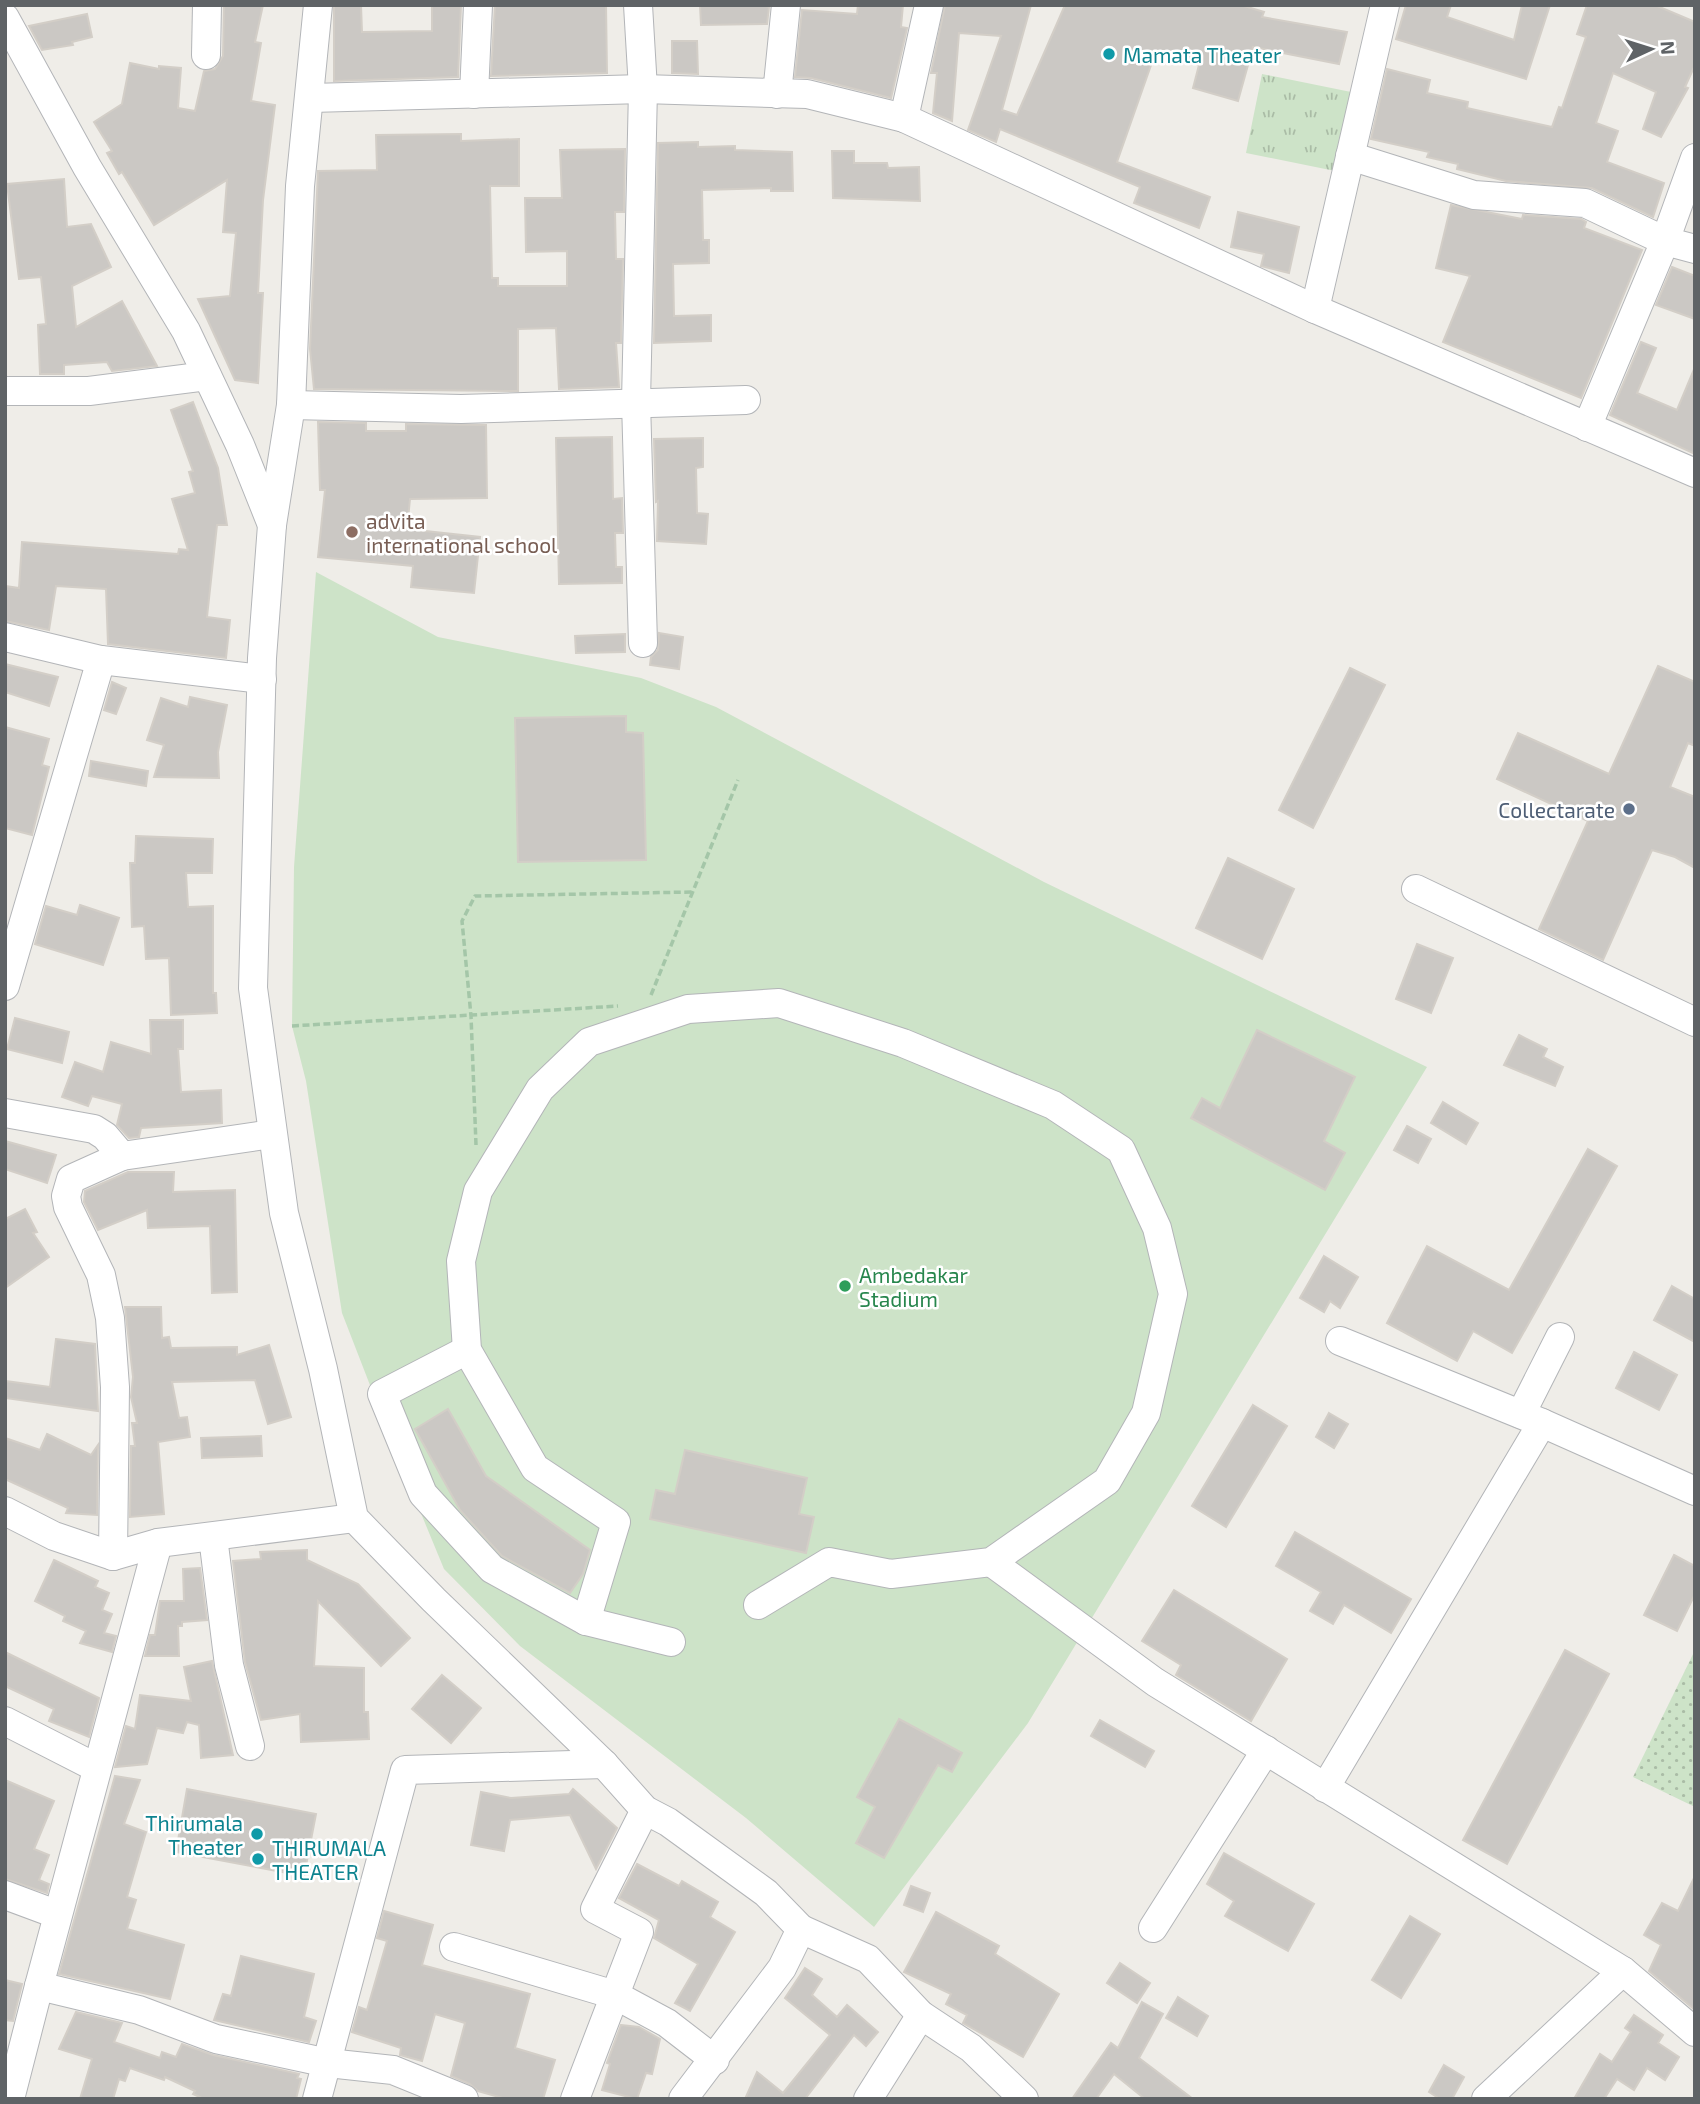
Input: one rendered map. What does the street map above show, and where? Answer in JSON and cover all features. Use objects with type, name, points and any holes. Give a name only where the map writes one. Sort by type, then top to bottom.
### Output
[{"type":"street","points":[[206,5],[206,55]]},
{"type":"street","points":[[318,5],[300,186],[291,405],[272,524],[262,679],[253,988],[284,1213],[323,1369],[354,1518],[434,1600],[604,1764],[645,1810],[668,1822],[766,1892],[801,1929],[868,1959],[921,2015],[971,2048],[1024,2099]]},
{"type":"street","points":[[474,94],[478,5]]},
{"type":"street","points":[[638,5],[643,89],[636,402],[643,643]]},
{"type":"street","points":[[778,93],[786,5]]},
{"type":"street","points":[[904,118],[929,5]]},
{"type":"street","points":[[1315,309],[1385,5]]},
{"type":"street","points":[[5,18],[87,167],[186,331],[272,524]]},
{"type":"street","points":[[310,98],[643,89],[778,93],[807,94],[904,118],[1315,309],[1695,473]]},
{"type":"street","points":[[1350,156],[1474,195],[1585,203],[1665,241],[1695,249]]},
{"type":"street","points":[[1587,427],[1665,241],[1695,158]]},
{"type":"street","points":[[5,391],[89,391],[208,376]]},
{"type":"street","points":[[291,405],[461,409],[746,400]]},
{"type":"street","points":[[5,637],[101,660],[262,679]]},
{"type":"street","points":[[5,986],[9,956],[101,660]]},
{"type":"street","points":[[1416,889],[1695,1021]]},
{"type":"street","points":[[586,1621],[616,1522],[535,1468],[467,1350],[461,1261],[478,1191],[540,1089],[589,1042],[688,1009],[779,1003],[903,1043],[1053,1105],[1121,1150],[1157,1228],[1173,1294],[1146,1413],[1107,1481],[991,1562],[891,1574],[829,1562],[758,1605]]},
{"type":"street","points":[[5,1113],[94,1129],[105,1136],[122,1156]]},
{"type":"street","points":[[113,1556],[116,1387],[110,1318],[101,1275],[65,1196],[71,1179],[122,1156],[272,1134]]},
{"type":"street","points":[[1325,1788],[1531,1419],[1560,1337]]},
{"type":"street","points":[[1340,1341],[1531,1419],[1695,1492]]},
{"type":"street","points":[[467,1350],[382,1394],[423,1494],[492,1569],[586,1621],[671,1642]]},
{"type":"street","points":[[7,1515],[54,1536],[113,1556],[158,1543],[354,1518]]},
{"type":"street","points":[[213,1538],[231,1672],[250,1746]]},
{"type":"street","points":[[10,2099],[95,1767],[158,1543]]},
{"type":"street","points":[[991,1562],[1155,1682],[1623,1971],[1695,2032]]},
{"type":"street","points":[[5,1721],[95,1767]]},
{"type":"street","points":[[1153,1928],[1266,1749]]},
{"type":"street","points":[[317,2099],[405,1770],[604,1764]]},
{"type":"street","points":[[575,2099],[639,1932],[595,1909],[645,1810]]},
{"type":"street","points":[[5,1895],[56,1914]]},
{"type":"street","points":[[683,2099],[782,1968],[801,1929]]},
{"type":"street","points":[[454,1947],[615,1995],[667,2023],[715,2060]]},
{"type":"street","points":[[1486,2099],[1623,1971]]},
{"type":"street","points":[[39,1986],[139,2010],[216,2039],[328,2063],[393,2070],[464,2099]]},
{"type":"street","points":[[868,2099],[921,2015]]},
{"type":"path","points":[[648,1003],[738,780]]},
{"type":"path","points":[[476,1151],[471,1016],[461,921],[475,896],[693,892]]},
{"type":"path","points":[[292,1026],[621,1006]]},
{"type":"green space","points":[[1262,74],[1356,93],[1340,172],[1246,153]]},
{"type":"green space","points":[[316,572],[438,637],[641,678],[716,707],[1044,882],[1427,1067],[1028,1723],[874,1927],[746,1818],[520,1646],[444,1569],[401,1465],[342,1313],[306,1081],[292,1026],[294,867]]},
{"type":"green space","points":[[1695,1650],[1695,1807],[1633,1777]]},
{"type":"building","points":[[224,5],[263,5],[255,42],[261,43],[251,101],[275,105],[263,200],[258,293],[263,293],[258,383],[235,380],[198,299],[230,296],[236,233],[223,232],[227,180],[154,225],[122,172],[119,174],[107,153],[112,151],[94,122],[122,104],[130,63],[159,69],[159,66],[181,68],[178,108],[195,111],[204,71],[215,69],[223,56]]},
{"type":"building","points":[[334,5],[361,5],[362,32],[432,31],[432,5],[461,5],[458,77],[334,81]]},
{"type":"building","points":[[495,5],[606,5],[607,73],[491,76]]},
{"type":"building","points":[[700,5],[764,5],[769,7],[767,24],[701,25]]},
{"type":"building","points":[[858,5],[903,5],[901,27],[907,28],[891,98],[811,78],[795,77],[802,10],[857,14]]},
{"type":"building","points":[[945,5],[1031,5],[1002,110],[1017,115],[1065,5],[1241,5],[1264,12],[1262,17],[1347,32],[1339,64],[1253,47],[1238,101],[1193,88],[1199,65],[1156,51],[1117,162],[1210,197],[1199,228],[1134,203],[1140,187],[1000,129],[996,142],[968,130],[1001,36],[959,33],[952,121],[933,113],[937,73],[931,73]]},
{"type":"building","points":[[1406,5],[1451,5],[1447,17],[1514,40],[1522,5],[1550,5],[1526,79],[1396,39]]},
{"type":"building","points":[[1587,5],[1655,5],[1695,22],[1695,65],[1685,87],[1688,88],[1661,137],[1643,129],[1656,92],[1613,73],[1596,123],[1618,131],[1607,162],[1664,183],[1653,217],[1592,188],[1506,181],[1457,169],[1458,164],[1427,157],[1429,152],[1371,139],[1387,69],[1430,80],[1427,93],[1468,102],[1467,108],[1552,127],[1559,107],[1562,108],[1586,37],[1577,34]]},
{"type":"building","points":[[87,14],[92,37],[72,42],[73,45],[42,50],[29,26]]},
{"type":"building","points":[[672,41],[697,41],[698,74],[672,73]]},
{"type":"building","points":[[461,134],[461,141],[519,139],[519,186],[490,186],[492,278],[498,278],[498,286],[567,286],[567,251],[526,252],[525,198],[562,198],[560,150],[625,149],[624,212],[615,212],[616,259],[623,259],[621,343],[616,343],[619,387],[559,389],[556,328],[518,329],[518,391],[314,389],[310,349],[318,171],[377,170],[376,135]]},
{"type":"building","points":[[698,142],[698,147],[735,146],[735,150],[792,152],[793,191],[771,191],[771,188],[702,190],[703,240],[709,240],[709,263],[673,264],[674,316],[711,315],[711,341],[654,343],[658,143]]},
{"type":"building","points":[[832,151],[854,151],[854,163],[887,163],[888,168],[919,167],[920,201],[833,198]]},
{"type":"building","points":[[64,179],[67,227],[91,224],[111,267],[72,286],[76,327],[122,301],[157,366],[112,371],[107,362],[64,365],[64,374],[40,374],[38,325],[46,324],[41,277],[19,279],[7,184]]},
{"type":"building","points":[[1451,205],[1522,219],[1523,215],[1581,219],[1586,222],[1584,228],[1642,250],[1581,398],[1443,342],[1470,276],[1436,268]]},
{"type":"building","points":[[1238,212],[1299,227],[1289,273],[1261,266],[1264,254],[1231,247]]},
{"type":"building","points":[[1672,267],[1695,276],[1695,319],[1656,305]]},
{"type":"building","points":[[1641,342],[1656,348],[1637,393],[1677,410],[1695,367],[1695,454],[1610,415]]},
{"type":"building","points":[[193,402],[218,468],[227,525],[217,525],[207,617],[230,620],[226,658],[108,644],[106,589],[56,586],[49,630],[5,621],[5,586],[19,588],[22,542],[178,554],[179,549],[188,550],[172,499],[195,493],[189,472],[193,471],[171,410]]},
{"type":"building","points":[[318,422],[366,423],[366,431],[406,431],[406,424],[486,425],[487,498],[410,499],[407,529],[480,537],[474,593],[411,587],[413,566],[318,557],[325,490],[320,490]]},
{"type":"building","points":[[612,437],[613,499],[622,498],[623,533],[615,533],[616,567],[622,567],[622,583],[559,584],[556,438]]},
{"type":"building","points":[[703,438],[703,467],[696,468],[697,513],[708,514],[706,544],[657,541],[658,501],[656,502],[654,439]]},
{"type":"building","points":[[659,633],[683,637],[679,669],[650,665],[651,657],[658,650]]},
{"type":"building","points":[[625,634],[625,652],[576,653],[575,636]]},
{"type":"building","points":[[5,664],[58,677],[49,706],[5,692]]},
{"type":"building","name":"Collectarate","points":[[1658,666],[1695,682],[1695,746],[1688,743],[1670,787],[1695,797],[1695,868],[1675,857],[1652,850],[1603,960],[1539,929],[1588,821],[1497,779],[1518,733],[1609,774]]},
{"type":"building","points":[[1350,668],[1385,685],[1313,828],[1279,810]]},
{"type":"building","points":[[112,682],[126,688],[116,714],[104,710]]},
{"type":"building","points":[[190,697],[227,705],[218,752],[219,778],[154,777],[164,745],[147,740],[161,698],[188,707]]},
{"type":"building","points":[[626,716],[626,732],[643,733],[646,860],[518,862],[515,718]]},
{"type":"building","points":[[5,727],[49,739],[42,765],[49,767],[32,835],[5,828]]},
{"type":"building","points":[[91,761],[148,771],[146,786],[89,776]]},
{"type":"building","points":[[136,836],[213,839],[212,873],[186,873],[188,907],[213,906],[213,993],[216,993],[217,1013],[171,1015],[169,958],[146,959],[144,926],[132,927],[130,863],[135,863]]},
{"type":"building","points":[[1228,858],[1294,889],[1262,959],[1196,928]]},
{"type":"building","points":[[80,905],[119,918],[103,965],[35,944],[46,906],[77,915]]},
{"type":"building","points":[[1417,944],[1453,958],[1431,1013],[1396,999]]},
{"type":"building","points":[[15,1018],[69,1032],[62,1063],[7,1049]]},
{"type":"building","points":[[150,1020],[183,1020],[183,1049],[178,1049],[181,1092],[221,1090],[222,1123],[141,1128],[139,1137],[129,1138],[117,1125],[122,1104],[92,1096],[88,1106],[62,1097],[75,1062],[103,1072],[111,1042],[151,1054]]},
{"type":"building","points":[[1257,1030],[1355,1077],[1324,1141],[1345,1153],[1325,1190],[1191,1118],[1202,1098],[1220,1108]]},
{"type":"building","points":[[1519,1035],[1547,1049],[1543,1057],[1563,1067],[1555,1086],[1504,1065]]},
{"type":"building","points":[[1443,1102],[1478,1123],[1466,1144],[1431,1123]]},
{"type":"building","points":[[1407,1126],[1431,1139],[1418,1163],[1394,1150]]},
{"type":"building","points":[[5,1141],[56,1155],[47,1183],[5,1169]]},
{"type":"building","points":[[1588,1149],[1617,1166],[1512,1353],[1473,1331],[1457,1361],[1387,1323],[1427,1246],[1509,1290]]},
{"type":"building","points":[[128,1172],[174,1172],[173,1192],[235,1190],[237,1292],[212,1293],[210,1226],[148,1228],[147,1210],[98,1230],[84,1202],[85,1191]]},
{"type":"building","points":[[25,1209],[37,1232],[33,1233],[49,1257],[5,1288],[5,1219]]},
{"type":"building","points":[[1324,1256],[1358,1277],[1340,1308],[1330,1301],[1324,1312],[1300,1298]]},
{"type":"building","points":[[1672,1286],[1695,1299],[1695,1342],[1654,1320]]},
{"type":"building","points":[[125,1307],[161,1307],[162,1338],[169,1337],[171,1348],[237,1347],[237,1355],[269,1345],[291,1417],[268,1424],[255,1380],[172,1382],[179,1418],[187,1417],[190,1437],[158,1442],[164,1514],[130,1517],[131,1446],[135,1446],[132,1423],[137,1423],[131,1397],[133,1377]]},
{"type":"building","points":[[56,1339],[95,1344],[98,1411],[5,1398],[5,1381],[50,1387]]},
{"type":"building","points":[[1634,1352],[1677,1375],[1659,1410],[1616,1388]]},
{"type":"building","points":[[1253,1405],[1287,1426],[1226,1527],[1192,1506]]},
{"type":"building","points":[[448,1409],[486,1476],[590,1550],[583,1574],[570,1593],[502,1556],[460,1510],[415,1429]]},
{"type":"building","points":[[1329,1413],[1348,1424],[1334,1448],[1316,1437]]},
{"type":"building","points":[[47,1434],[91,1455],[98,1445],[97,1515],[66,1513],[68,1508],[5,1479],[5,1438],[40,1450]]},
{"type":"building","points":[[261,1436],[262,1456],[202,1458],[201,1438]]},
{"type":"building","points":[[685,1450],[807,1478],[799,1514],[814,1517],[806,1553],[650,1519],[656,1490],[675,1494]]},
{"type":"building","points":[[1295,1532],[1411,1599],[1391,1633],[1344,1605],[1333,1624],[1310,1611],[1321,1592],[1276,1566]]},
{"type":"building","points":[[307,1550],[307,1560],[358,1584],[410,1638],[381,1666],[318,1601],[314,1666],[364,1668],[364,1712],[368,1712],[369,1739],[301,1742],[300,1714],[261,1720],[245,1662],[233,1561],[261,1559],[260,1552]]},
{"type":"building","points":[[1674,1555],[1695,1566],[1695,1594],[1677,1631],[1644,1615]]},
{"type":"building","points":[[54,1560],[98,1581],[95,1587],[109,1593],[102,1610],[112,1614],[104,1633],[116,1636],[112,1652],[80,1643],[86,1631],[63,1621],[65,1616],[35,1601]]},
{"type":"building","points":[[200,1568],[207,1620],[182,1622],[182,1626],[178,1626],[179,1656],[145,1656],[150,1635],[155,1635],[160,1601],[184,1601],[183,1569]]},
{"type":"building","points":[[1174,1590],[1287,1659],[1251,1721],[1176,1675],[1181,1665],[1142,1641]]},
{"type":"building","points":[[1565,1650],[1609,1674],[1507,1864],[1463,1840]]},
{"type":"building","points":[[5,1652],[99,1698],[89,1737],[49,1721],[54,1709],[5,1686]]},
{"type":"building","points":[[212,1661],[233,1755],[201,1758],[199,1725],[187,1722],[183,1733],[157,1728],[147,1764],[115,1767],[126,1726],[135,1729],[140,1695],[191,1701],[184,1667]]},
{"type":"building","points":[[442,1675],[481,1708],[451,1743],[412,1709]]},
{"type":"building","points":[[899,1719],[962,1753],[952,1772],[938,1765],[884,1858],[856,1843],[875,1807],[857,1797]]},
{"type":"building","points":[[1100,1720],[1154,1751],[1145,1767],[1091,1736]]},
{"type":"building","points":[[115,1776],[140,1780],[124,1824],[146,1832],[127,1897],[136,1900],[127,1929],[184,1945],[170,1999],[59,1974]]},
{"type":"building","points":[[5,1780],[54,1801],[34,1849],[49,1855],[39,1880],[49,1884],[47,1893],[5,1879]]},
{"type":"building","points":[[187,1789],[316,1814],[304,1876],[176,1852]]},
{"type":"building","points":[[573,1789],[617,1828],[596,1869],[570,1815],[510,1820],[504,1851],[471,1845],[481,1792],[511,1798],[569,1794]]},
{"type":"building","points":[[1224,1853],[1314,1904],[1288,1951],[1225,1916],[1234,1901],[1207,1884]]},
{"type":"building","points":[[637,1864],[679,1886],[682,1881],[718,1902],[710,1917],[735,1932],[690,2011],[675,2003],[698,1964],[654,1938],[659,1920],[619,1898]]},
{"type":"building","points":[[1695,1876],[1695,2010],[1649,1971],[1661,1945],[1644,1935],[1662,1903],[1678,1911]]},
{"type":"building","points":[[911,1886],[930,1893],[923,1912],[904,1905]]},
{"type":"building","points":[[384,1911],[433,1925],[422,1965],[530,1994],[515,2048],[555,2060],[543,2099],[506,2099],[478,2091],[470,2084],[451,2076],[465,2023],[435,2014],[422,2061],[400,2055],[401,2048],[352,2032],[359,2007],[367,2010],[387,1941],[377,1938]]},
{"type":"building","points":[[936,1912],[999,1946],[995,1954],[1059,1994],[1023,2057],[963,2023],[967,2015],[946,2004],[951,1994],[904,1972]]},
{"type":"building","points":[[1410,1916],[1440,1934],[1401,1998],[1372,1980]]},
{"type":"building","points":[[241,1956],[314,1974],[304,2017],[316,2021],[309,2042],[214,2020],[223,1994],[231,1996]]},
{"type":"building","points":[[1120,1963],[1150,1983],[1137,2003],[1107,1983]]},
{"type":"building","points":[[805,1968],[822,1979],[812,1995],[837,2017],[847,2005],[878,2032],[866,2046],[854,2035],[805,2099],[745,2099],[757,2072],[783,2093],[830,2035],[785,1998]]},
{"type":"building","points":[[5,1980],[22,1984],[13,2021],[5,2020]]},
{"type":"building","points":[[1178,1997],[1208,2016],[1197,2036],[1166,2018]]},
{"type":"building","points":[[1142,2002],[1163,2014],[1139,2058],[1193,2099],[1145,2099],[1114,2074],[1096,2099],[1072,2099],[1111,2043],[1118,2048]]},
{"type":"building","points":[[76,2012],[122,2023],[114,2042],[160,2058],[162,2052],[176,2057],[182,2044],[213,2055],[299,2074],[297,2078],[301,2079],[296,2099],[204,2099],[193,2094],[195,2091],[165,2077],[164,2080],[130,2068],[125,2081],[119,2079],[113,2099],[80,2099],[92,2059],[59,2049]]},
{"type":"building","points":[[1634,2015],[1663,2035],[1658,2043],[1679,2057],[1665,2080],[1647,2068],[1634,2090],[1617,2079],[1604,2099],[1574,2099],[1600,2054],[1612,2062],[1631,2032],[1625,2028]]},
{"type":"building","points":[[621,2025],[639,2027],[660,2039],[652,2074],[646,2073],[637,2099],[602,2090],[610,2064],[607,2063]]},
{"type":"building","points":[[1444,2065],[1464,2077],[1452,2099],[1440,2099],[1429,2092]]},
{"type":"place","name":"Mamata Theater","points":[[1109,54]]},
{"type":"place","name":"advita international school","points":[[352,532]]},
{"type":"place","name":"Collectarate","points":[[1629,809]]},
{"type":"place","name":"Ambedakar Stadium","points":[[845,1286]]},
{"type":"place","name":"Thirumala Theater","points":[[257,1834]]},
{"type":"place","name":"THIRUMALA THEATER","points":[[258,1859]]}]
